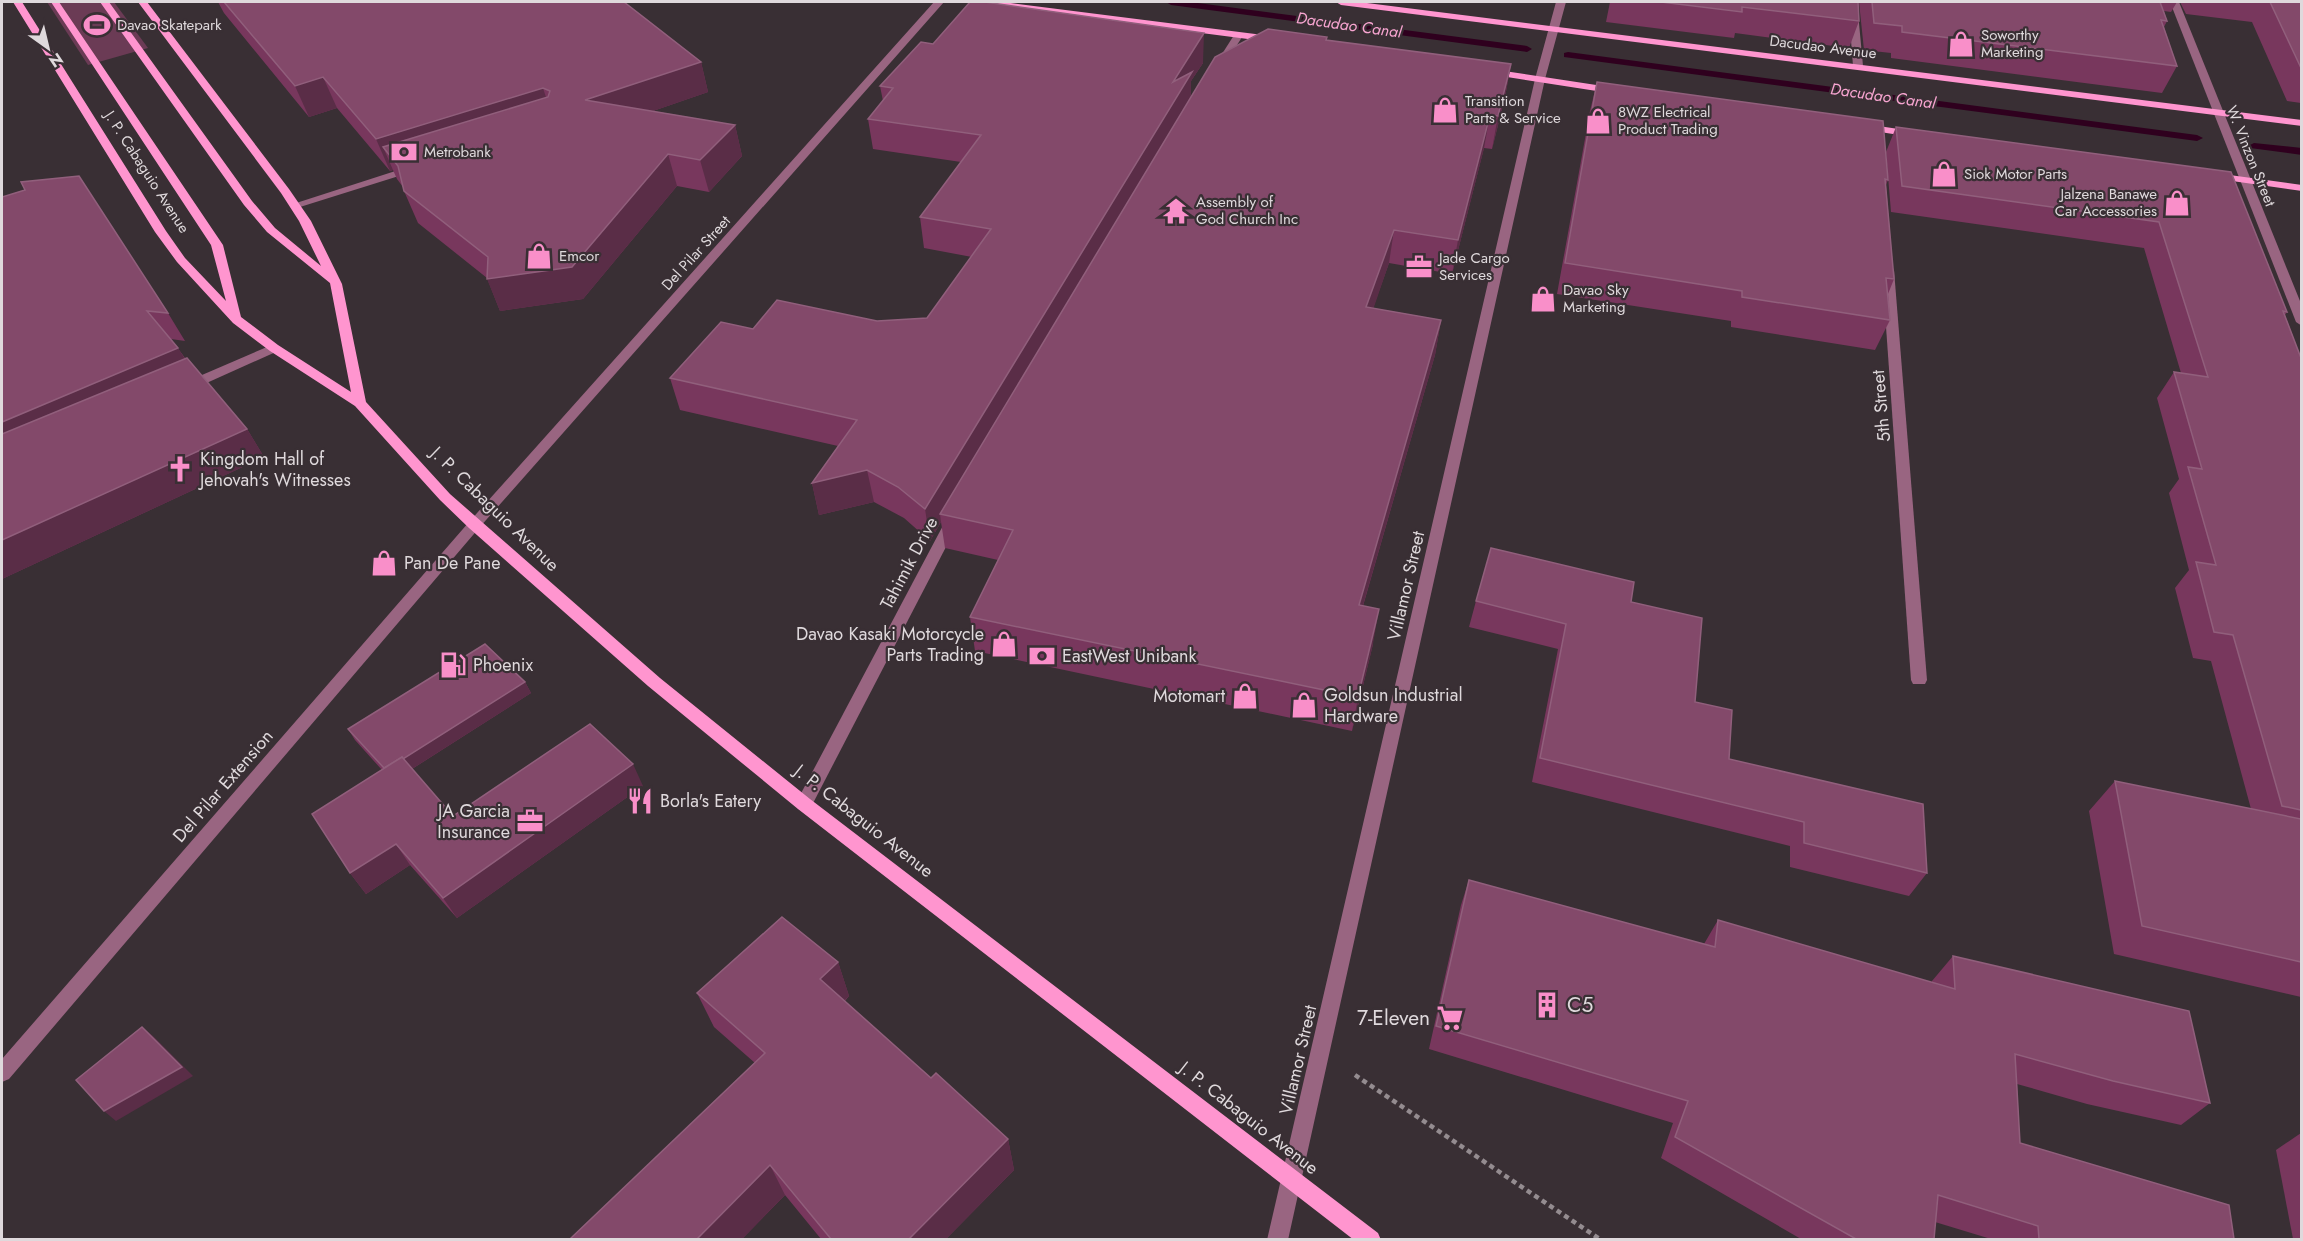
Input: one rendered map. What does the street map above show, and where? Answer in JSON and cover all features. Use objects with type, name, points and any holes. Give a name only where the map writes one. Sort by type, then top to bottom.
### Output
[{"type":"main road","name":"J. P. Cabaguio Avenue","points":[[17,2],[161,232],[181,260],[237,320],[274,348],[360,403],[445,497],[474,525],[654,682],[804,804],[1371,1239]]},
{"type":"main road","points":[[55,2],[217,245],[237,320]]},
{"type":"main road","points":[[105,2],[248,203],[271,230],[336,284]]},
{"type":"main road","points":[[142,2],[296,205],[336,284],[360,403]]},
{"type":"main road","points":[[986,2],[1285,41]]},
{"type":"main road","name":"Dacudao Avenue","points":[[1341,2],[2301,123]]},
{"type":"main road","points":[[1482,71],[1622,91]]},
{"type":"main road","points":[[1854,126],[1878,135],[1924,136]]},
{"type":"main road","points":[[2208,175],[2301,188]]},
{"type":"street","name":"Del Pilar Street","points":[[474,525],[939,2]]},
{"type":"street","name":"Villamor Street","points":[[1277,1239],[1540,79],[1561,2]]},
{"type":"street","points":[[1852,2],[1858,66]]},
{"type":"street","name":"W. Vinzon Street","points":[[2174,2],[2301,322]]},
{"type":"street","points":[[1215,75],[1239,34]]},
{"type":"street","points":[[296,205],[422,165]]},
{"type":"street","name":"5th Street","points":[[1887,258],[1919,680]]},
{"type":"street","points":[[177,391],[274,348]]},
{"type":"street","name":"Tahimik Drive","points":[[804,804],[939,542],[962,503]]},
{"type":"street","name":"Del Pilar Extension","points":[[2,1073],[474,525]]},
{"type":"path","points":[[1320,1052],[1601,1239]]},
{"type":"shaded area","name":"Davao Skatepark","points":[[47,2],[114,2],[148,48],[88,65]]},
{"type":"building","points":[[224,2],[624,2],[701,62],[585,100],[735,125],[700,160],[668,154],[572,267],[487,279],[488,257],[404,191],[398,166],[383,147],[548,97],[550,91],[543,88],[376,139],[323,77],[295,86]]},
{"type":"building","points":[[970,2],[985,2],[1204,33],[1173,82],[1192,72],[925,509],[898,487],[867,470],[812,483],[857,420],[670,378],[721,322],[753,329],[777,300],[877,321],[927,318],[991,229],[920,217],[981,135],[868,119],[893,88],[880,86],[921,42],[933,44]]},
{"type":"building","points":[[1661,2],[1858,2],[1859,21],[1742,7],[1742,12]]},
{"type":"building","points":[[1872,2],[2160,2],[2167,21],[2161,20],[2177,66],[1902,32],[1902,26],[1874,23]]},
{"type":"building","points":[[2270,2],[2301,2],[2301,68]]},
{"type":"building","points":[[1268,29],[1327,37],[1326,40],[1511,64],[1498,116],[1490,115],[1458,240],[1394,230],[1366,307],[1441,320],[1359,605],[1379,609],[1358,697],[970,617],[1013,530],[940,514],[1215,57]]},
{"type":"building","points":[[1597,82],[1883,121],[1888,180],[1885,179],[1894,279],[1886,278],[1890,320],[1742,297],[1742,291],[1565,263]]},
{"type":"building","points":[[1896,127],[2231,172],[2287,312],[2283,311],[2301,358],[2301,810],[2282,806],[2233,635],[2214,632],[2196,562],[2216,565],[2188,467],[2202,469],[2174,372],[2208,377],[2159,222],[1902,186]]},
{"type":"building","points":[[79,176],[168,313],[147,311],[178,348],[2,422],[2,197],[25,190],[21,182]]},
{"type":"building","points":[[187,358],[247,429],[2,540],[2,434]]},
{"type":"building","points":[[1491,548],[1634,582],[1631,602],[1702,618],[1695,702],[1732,710],[1729,759],[1923,804],[1927,873],[1804,843],[1804,822],[1540,758],[1566,624],[1476,601]]},
{"type":"building","points":[[485,644],[525,682],[403,759],[402,757],[384,768],[348,729]]},
{"type":"building","points":[[590,724],[633,764],[443,898],[396,844],[350,873],[312,814],[402,757],[453,816]]},
{"type":"building","points":[[2115,781],[2301,819],[2301,962],[2142,926]]},
{"type":"building","points":[[1469,880],[1715,947],[1718,920],[1955,989],[1953,956],[2189,1011],[2210,1103],[2113,1081],[2015,1054],[2020,1143],[2229,1205],[2234,1239],[2039,1239],[2038,1226],[1938,1195],[1934,1239],[1856,1239],[1675,1137],[1688,1101],[1436,1026]]},
{"type":"building","points":[[782,917],[838,962],[820,979],[931,1078],[936,1073],[1008,1139],[909,1239],[831,1239],[770,1165],[697,1239],[570,1239],[765,1053],[697,993]]},
{"type":"building","points":[[142,1027],[182,1067],[104,1111],[76,1080]]},
{"type":"waterway","name":"Dacudao Canal","points":[[1171,2],[1527,49]]},
{"type":"waterway","name":"Dacudao Canal","points":[[1568,55],[2197,138]]},
{"type":"waterway","name":"Dacudao Canal","points":[[2254,146],[2302,152]]},
{"type":"place","name":"Davao Skatepark","points":[[97,25]]},
{"type":"place","name":"Soworthy Marketing","points":[[1961,44]]},
{"type":"place","name":"Transition Parts & Service","points":[[1445,110]]},
{"type":"place","name":"8WZ Electrical Product Trading","points":[[1598,121]]},
{"type":"place","name":"Metrobank","points":[[404,152]]},
{"type":"place","name":"Siok Motor Parts","points":[[1944,174]]},
{"type":"place","name":"Jalzena Banawe Car Accessories","points":[[2177,203]]},
{"type":"place","name":"Assembly of God Church Inc","points":[[1176,211]]},
{"type":"place","name":"Emcor","points":[[539,256]]},
{"type":"place","name":"Jade Cargo Services","points":[[1419,267]]},
{"type":"place","name":"Davao Sky Marketing","points":[[1543,299]]},
{"type":"place","name":"Kingdom Hall of Jehovah's Witnesses","points":[[180,469]]},
{"type":"place","name":"Pan De Pane","points":[[384,563]]},
{"type":"place","name":"Davao Kasaki Motorcycle Parts Trading","points":[[1004,644]]},
{"type":"place","name":"EastWest Unibank","points":[[1042,656]]},
{"type":"place","name":"Phoenix","points":[[453,665]]},
{"type":"place","name":"Motomart","points":[[1245,696]]},
{"type":"place","name":"Goldsun Industrial Hardware","points":[[1304,705]]},
{"type":"place","name":"Borla's Eatery","points":[[640,801]]},
{"type":"place","name":"JA Garcia Insurance","points":[[530,821]]},
{"type":"place","name":"C5","points":[[1547,1005]]},
{"type":"place","name":"7-Eleven","points":[[1450,1018]]}]
